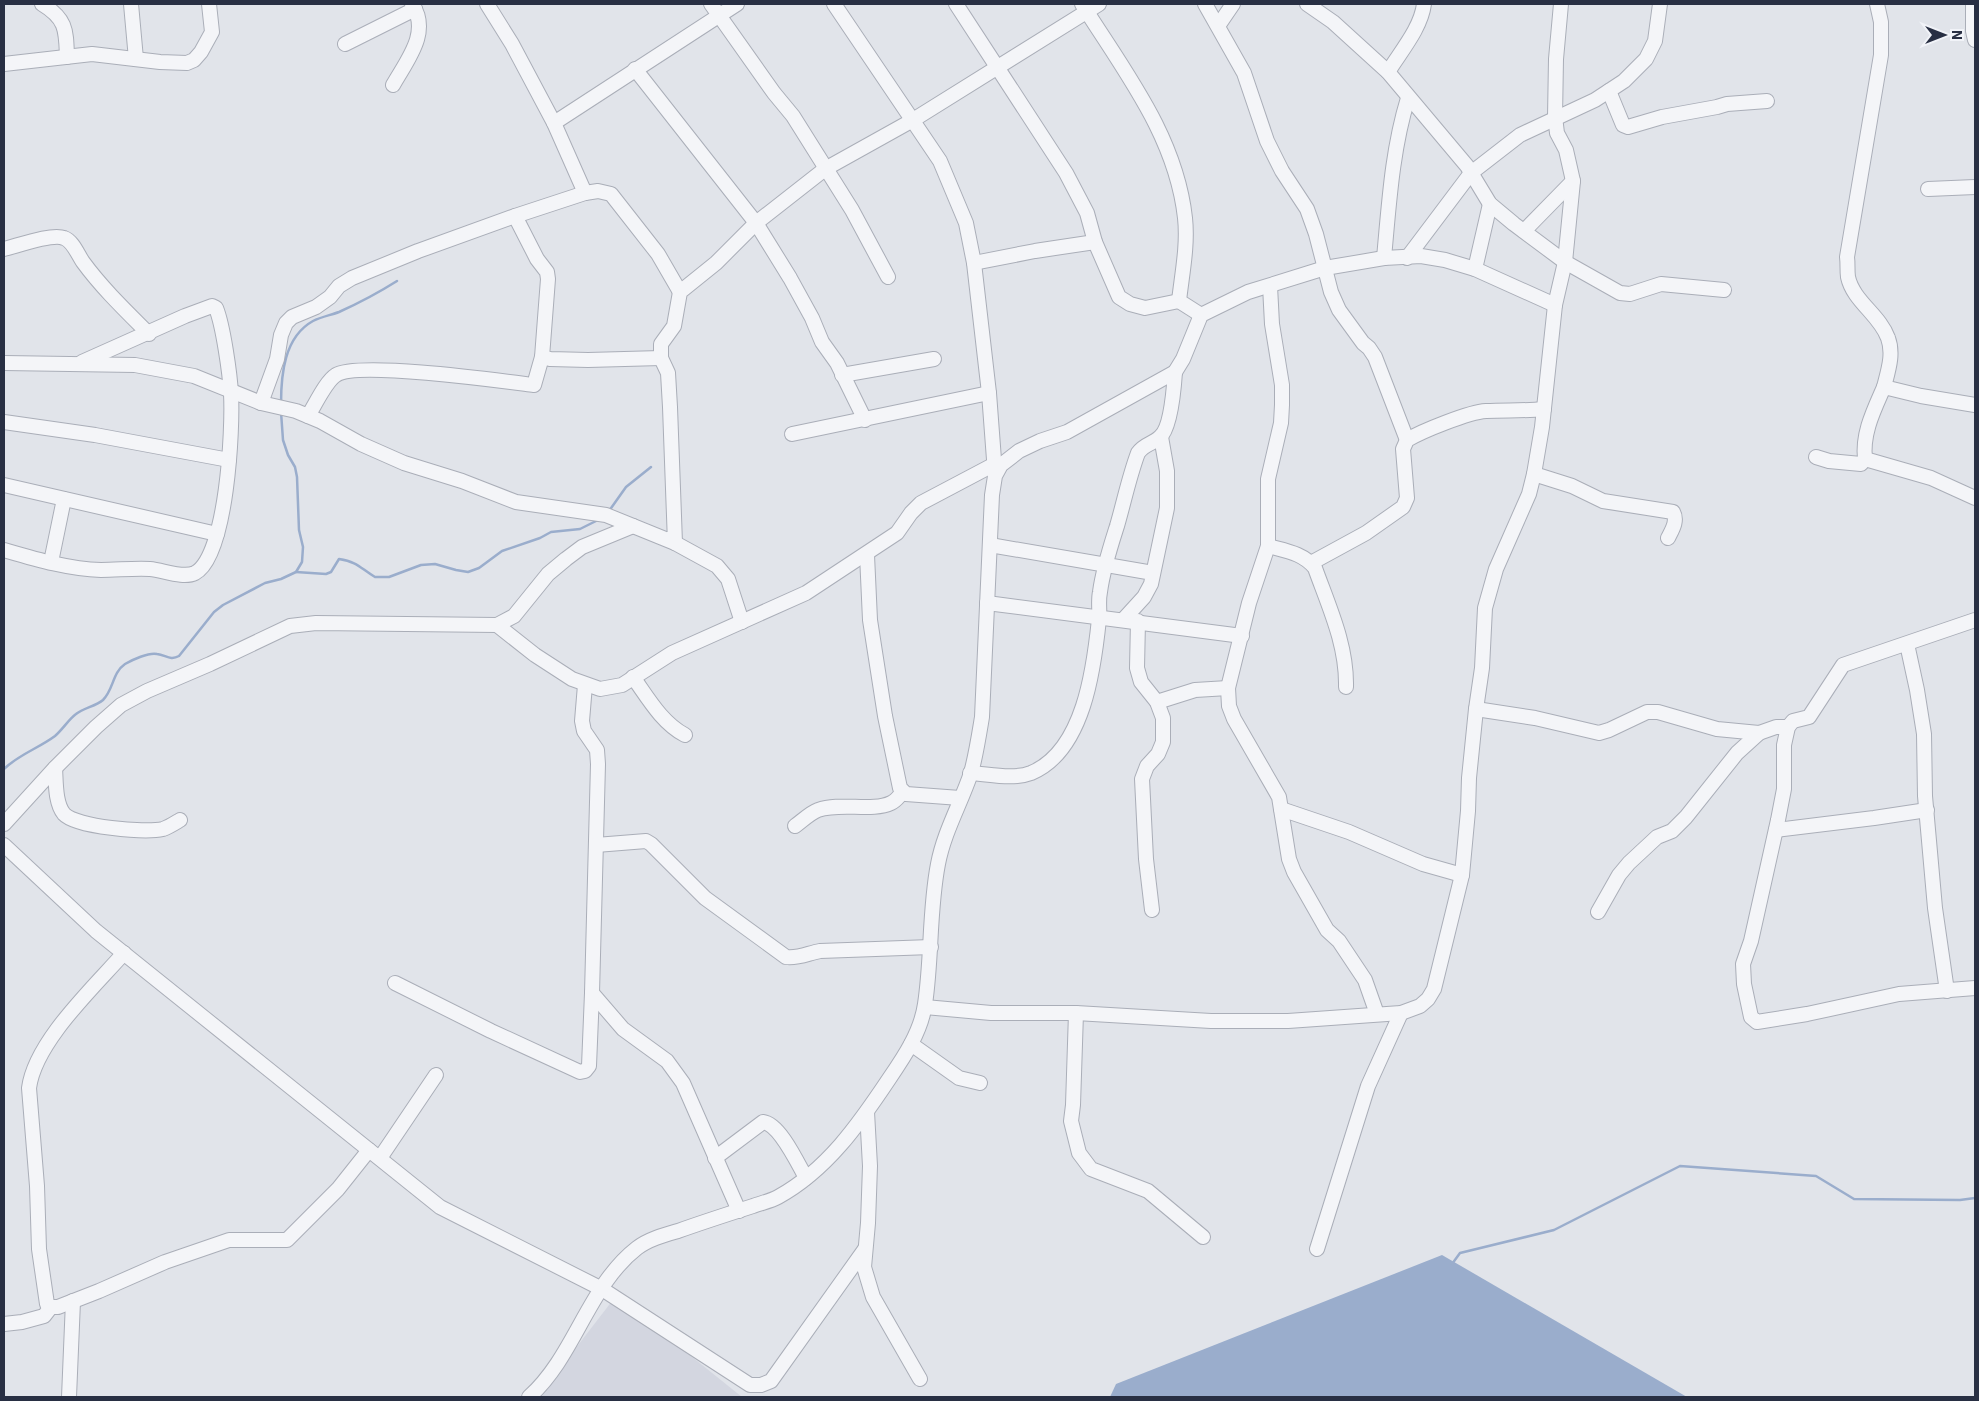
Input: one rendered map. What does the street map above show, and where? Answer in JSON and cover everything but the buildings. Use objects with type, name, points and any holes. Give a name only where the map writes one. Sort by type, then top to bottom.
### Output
[{"type":"street","points":[[42,4],[63,21],[66,32],[67,58]]},
{"type":"street","points":[[131,4],[136,59]]},
{"type":"street","points":[[4,64],[92,54],[176,63],[194,60],[208,42],[212,32],[209,4]]},
{"type":"street","points":[[487,4],[512,44],[554,123],[585,193]]},
{"type":"street","points":[[554,123],[635,69],[714,10],[737,4]]},
{"type":"street","points":[[529,1397],[537,1390],[557,1363],[602,1289],[626,1259],[639,1247],[658,1237],[777,1198],[806,1178],[832,1155],[867,1112],[911,1044],[925,1007],[934,886],[938,862],[970,773],[982,716],[994,470],[989,393],[974,263],[966,223],[954,191],[940,161],[834,4]]},
{"type":"street","points":[[956,4],[1066,173],[1087,213],[1095,242],[1119,297],[1130,304],[1145,308],[1179,301],[1201,315]]},
{"type":"street","points":[[680,292],[716,264],[756,223],[825,169],[913,120],[998,67],[1084,8],[1099,4]]},
{"type":"street","points":[[1205,4],[1244,73],[1267,141],[1282,172],[1307,210],[1316,234],[1331,292],[1339,310],[1363,344],[1375,356],[1407,440]]},
{"type":"street","points":[[1218,26],[1233,4]]},
{"type":"street","points":[[1307,4],[1333,22],[1388,72],[1471,173],[1490,204],[1566,262],[1620,293],[1630,294],[1661,284],[1724,290]]},
{"type":"street","points":[[1388,72],[1417,25],[1424,4]]},
{"type":"street","points":[[925,1007],[991,1013],[1076,1013],[1211,1021],[1288,1021],[1401,1013],[1420,1006],[1428,999],[1434,989],[1462,875],[1469,778],[1482,668],[1485,608],[1496,570],[1515,522],[1529,494],[1534,474],[1544,409],[1555,305],[1566,262],[1573,181],[1566,150],[1557,133],[1555,117],[1556,59],[1561,4]]},
{"type":"street","points":[[1408,258],[1471,173],[1520,135],[1555,117],[1595,100],[1609,91],[1624,81],[1646,59],[1652,49],[1658,28],[1660,4]]},
{"type":"street","points":[[1816,457],[1861,464],[1865,459],[1864,450],[1870,418],[1884,387],[1890,360],[1888,338],[1879,322],[1854,289],[1848,277],[1847,257],[1881,56],[1881,22],[1877,4]]},
{"type":"street","points":[[1973,4],[1973,32],[1975,40]]},
{"type":"street","points":[[345,44],[413,6],[418,24],[417,42],[393,85]]},
{"type":"street","points":[[1084,8],[1147,108],[1163,136],[1176,169],[1185,218],[1179,301]]},
{"type":"street","points":[[714,10],[793,116],[856,218],[888,276]]},
{"type":"street","points":[[635,69],[756,223],[790,278],[822,342],[842,375],[865,420]]},
{"type":"street","points":[[1609,91],[1623,125],[1628,127],[1662,117],[1727,104],[1767,101]]},
{"type":"street","points":[[1384,258],[1388,203],[1396,148],[1408,98]]},
{"type":"street","points":[[1524,231],[1573,181]]},
{"type":"street","points":[[1928,189],[1975,187]]},
{"type":"street","points":[[261,403],[277,359],[281,335],[286,323],[292,317],[330,297],[339,286],[352,278],[410,254],[585,193],[598,191],[611,194],[658,254],[680,292],[674,326],[661,344],[661,358],[668,373],[670,399],[675,543]]},
{"type":"street","points":[[1475,269],[1490,204]]},
{"type":"street","points":[[308,416],[331,380],[336,375],[345,371],[391,370],[534,385],[542,357],[548,279],[547,272],[537,258],[515,216]]},
{"type":"street","points":[[4,249],[51,238],[64,237],[116,300],[149,334]]},
{"type":"street","points":[[974,263],[1095,242]]},
{"type":"street","points":[[1123,620],[1144,597],[1151,584],[1167,508],[1167,470],[1161,437],[1171,406],[1176,372],[1187,351],[1201,315],[1248,292],[1325,268],[1384,258],[1421,256],[1445,260],[1475,269],[1555,305]]},
{"type":"street","points":[[1270,286],[1272,324],[1282,385],[1281,423],[1268,479],[1268,546],[1249,603],[1228,688],[1229,706],[1234,719],[1276,789],[1294,872],[1327,930],[1339,941],[1365,980],[1377,1014]]},
{"type":"street","points":[[4,550],[51,562],[101,570],[152,569],[185,574],[195,573],[203,566],[217,534],[224,500],[232,430],[231,392],[226,353],[216,308],[212,306],[185,316],[149,334],[75,365]]},
{"type":"street","points":[[542,357],[588,360],[661,358]]},
{"type":"street","points":[[842,375],[934,359]]},
{"type":"street","points":[[4,363],[135,365],[194,376],[261,403],[296,411],[361,444],[404,463],[462,481],[516,502],[606,515],[675,543],[717,566],[728,579],[742,622]]},
{"type":"street","points":[[498,625],[535,655],[572,679],[600,689],[622,685],[672,653],[806,594],[897,533],[911,513],[921,503],[994,470],[1020,451],[1040,441],[1067,432],[1176,372]]},
{"type":"street","points":[[1884,387],[1921,396],[1975,404]]},
{"type":"street","points":[[792,434],[989,393]]},
{"type":"street","points":[[1311,563],[1366,533],[1403,507],[1407,498],[1403,449],[1407,440],[1464,416],[1484,411],[1518,412],[1544,409]]},
{"type":"street","points":[[4,422],[95,435],[229,460]]},
{"type":"street","points":[[970,773],[1015,776],[1031,772],[1049,760],[1061,748],[1082,713],[1087,698],[1100,617],[1099,595],[1104,564],[1138,453],[1142,447],[1161,437]]},
{"type":"street","points":[[1865,459],[1931,478],[1975,498]]},
{"type":"street","points":[[1534,474],[1572,486],[1603,501],[1673,512],[1675,516],[1674,524],[1668,538]]},
{"type":"street","points":[[4,484],[217,534]]},
{"type":"street","points":[[51,562],[64,499]]},
{"type":"street","points":[[4,824],[55,768],[122,705],[147,691],[290,626],[316,623],[498,625],[514,616],[548,574],[582,547],[633,526]]},
{"type":"street","points":[[990,545],[1153,573]]},
{"type":"street","points":[[1268,546],[1295,553],[1308,559],[1315,568],[1341,640],[1346,668],[1346,687]]},
{"type":"street","points":[[866,555],[870,620],[894,765],[903,792]]},
{"type":"street","points":[[987,603],[1138,621],[1242,636]]},
{"type":"street","points":[[1138,621],[1137,668],[1141,682],[1157,702],[1163,718],[1163,742],[1158,754],[1147,766],[1142,779],[1146,859],[1152,910]]},
{"type":"street","points":[[1975,623],[1843,666],[1809,717],[1793,721],[1788,727],[1784,745],[1784,788],[1751,941],[1743,964],[1744,984],[1751,1017],[1753,1021],[1757,1022],[1807,1014],[1899,994],[1975,988]]},
{"type":"street","points":[[1907,644],[1918,690],[1924,734],[1927,810],[1935,908],[1947,991]]},
{"type":"street","points":[[633,678],[665,720],[675,730],[685,735]]},
{"type":"street","points":[[396,983],[491,1031],[580,1072],[585,1071],[589,1066],[597,750],[584,731],[582,720],[585,685]]},
{"type":"street","points":[[1157,702],[1195,690],[1228,688]]},
{"type":"street","points":[[1476,708],[1535,718],[1599,733],[1647,712],[1658,712],[1717,729],[1759,734]]},
{"type":"street","points":[[1598,912],[1619,875],[1629,863],[1657,838],[1672,831],[1686,817],[1737,753],[1759,734],[1776,727],[1788,727]]},
{"type":"street","points":[[55,768],[57,794],[63,812],[72,820],[138,830],[164,829],[180,820]]},
{"type":"street","points":[[795,826],[816,811],[832,807],[847,806],[860,808],[890,804],[903,792],[960,798]]},
{"type":"street","points":[[1281,809],[1349,832],[1424,864],[1462,875]]},
{"type":"street","points":[[1776,830],[1927,810]]},
{"type":"street","points":[[596,845],[646,841],[705,898],[786,957],[794,958],[820,951],[931,946]]},
{"type":"street","points":[[4,844],[60,899],[124,954],[440,1207],[602,1289],[750,1385],[761,1385],[771,1381],[865,1249]]},
{"type":"street","points":[[124,954],[68,1014],[34,1065],[30,1075],[29,1088],[37,1186],[39,1249],[47,1304],[51,1307],[58,1307],[165,1262],[229,1240],[287,1240],[374,1154],[436,1075]]},
{"type":"street","points":[[592,993],[623,1029],[667,1061],[683,1083],[739,1210]]},
{"type":"street","points":[[1076,1013],[1071,1121],[1079,1153],[1091,1169],[1148,1191],[1204,1237]]},
{"type":"street","points":[[1317,1249],[1368,1086],[1401,1013]]},
{"type":"street","points":[[911,1044],[959,1078],[980,1083]]},
{"type":"street","points":[[867,1112],[870,1166],[864,1267],[873,1297],[920,1379]]},
{"type":"street","points":[[715,1158],[763,1122],[768,1122],[784,1139],[806,1178]]},
{"type":"street","points":[[69,1397],[73,1301]]},
{"type":"street","points":[[4,1324],[22,1322],[44,1316],[51,1307]]},
{"type":"shaded area","points":[[616,1296],[742,1397],[538,1397]]},
{"type":"water","points":[[1442,1255],[1687,1397],[1110,1397],[1116,1384]]},
{"type":"waterway","points":[[281,404],[283,369],[286,358],[290,347],[303,328],[313,321],[339,312],[397,281]]},
{"type":"waterway","points":[[4,769],[55,736],[76,714],[103,700],[107,696],[118,672],[125,664],[150,654],[170,658],[179,656],[214,612],[223,605],[265,583],[281,579],[296,572],[302,562],[303,547],[299,530],[297,477],[295,467],[288,455],[283,440],[281,412]]},
{"type":"waterway","points":[[609,511],[626,487],[651,467]]},
{"type":"waterway","points":[[296,572],[326,574],[331,572],[339,559],[355,564],[375,577],[389,577],[421,565],[435,564],[468,572],[479,568],[502,551],[540,538],[551,532],[580,529],[600,519]]},
{"type":"waterway","points":[[1452,1264],[1460,1253],[1554,1230],[1680,1166],[1816,1176],[1854,1199],[1960,1200],[1975,1198]]}]
